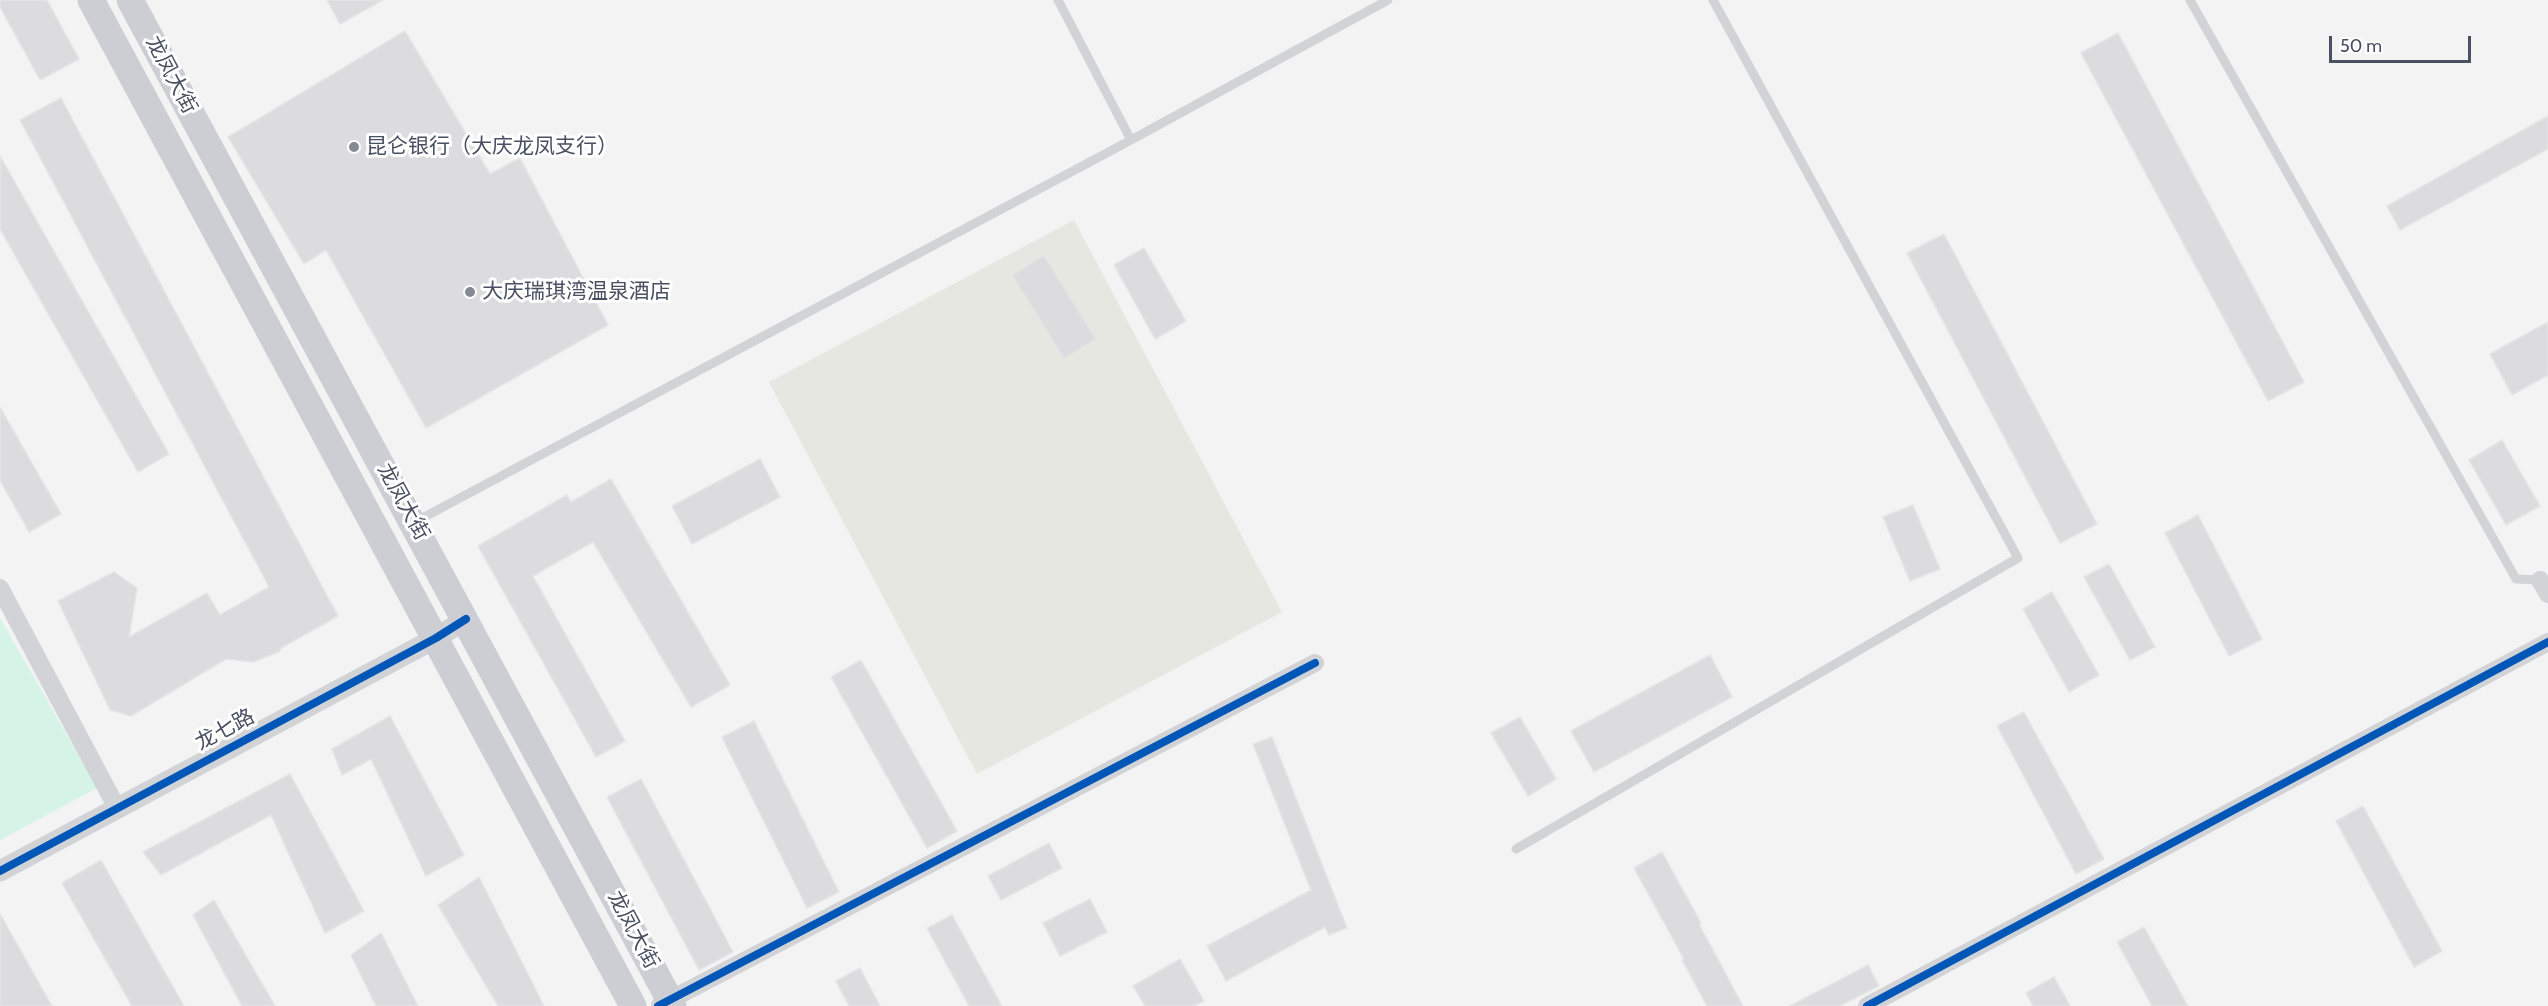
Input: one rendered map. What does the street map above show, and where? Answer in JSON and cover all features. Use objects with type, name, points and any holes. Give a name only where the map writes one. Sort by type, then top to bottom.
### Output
[{"type":"main road","name":"龙凤大街","points":[[91,0],[633,1006]]},
{"type":"main road","name":"龙凤大街","points":[[130,0],[466,619],[667,1004]]},
{"type":"street","points":[[0,588],[117,808]]},
{"type":"street","name":"龙七路","points":[[0,871],[436,638],[466,619]]},
{"type":"street","points":[[1867,1006],[2548,642]]},
{"type":"street","points":[[667,1004],[1314,663]]},
{"type":"lane","points":[[1058,0],[1131,140]]},
{"type":"lane","points":[[414,522],[1131,140],[1388,0]]},
{"type":"lane","points":[[1516,849],[2018,558],[1713,0]]},
{"type":"lane","points":[[2190,0],[2517,579],[2544,587]]},
{"type":"shaded area","points":[[1074,220],[1282,612],[977,774],[769,382]]},
{"type":"green space","points":[[0,618],[97,788],[0,840]]},
{"type":"building","points":[[0,0],[47,0],[79,59],[40,80],[0,7]]},
{"type":"building","points":[[327,0],[383,0],[340,24]]},
{"type":"building","points":[[405,31],[490,174],[520,158],[608,325],[426,428],[326,250],[304,264],[228,137]]},
{"type":"building","points":[[2118,33],[2304,382],[2268,401],[2081,53]]},
{"type":"building","points":[[61,98],[338,616],[281,648],[279,652],[253,662],[226,659],[131,716],[110,710],[58,601],[114,572],[137,588],[129,637],[207,593],[220,615],[269,587],[20,120]]},
{"type":"building","points":[[2548,116],[2548,149],[2400,230],[2387,206]]},
{"type":"building","points":[[0,156],[169,454],[138,472],[0,229]]},
{"type":"building","points":[[1944,234],[2097,524],[2060,543],[1907,253]]},
{"type":"building","points":[[1144,248],[1186,321],[1155,339],[1114,265]]},
{"type":"building","points":[[1044,255],[1096,339],[1064,359],[1012,275]]},
{"type":"building","points":[[2548,322],[2548,375],[2512,395],[2490,354]]},
{"type":"building","points":[[0,407],[61,514],[29,532],[0,480]]},
{"type":"building","points":[[2502,440],[2540,506],[2506,525],[2469,460]]},
{"type":"building","points":[[760,459],[780,497],[692,544],[672,506]]},
{"type":"building","points":[[611,479],[730,685],[691,707],[593,542],[533,576],[625,741],[596,757],[478,546],[567,495],[571,502]]},
{"type":"building","points":[[1913,505],[1940,569],[1910,581],[1883,517]]},
{"type":"building","points":[[2198,515],[2262,639],[2229,656],[2165,533]]},
{"type":"building","points":[[2109,564],[2155,647],[2130,660],[2084,577]]},
{"type":"building","points":[[2052,592],[2099,675],[2069,692],[2023,609]]},
{"type":"building","points":[[1710,655],[1732,697],[1594,772],[1571,731]]},
{"type":"building","points":[[861,660],[957,831],[927,848],[831,677]]},
{"type":"building","points":[[2024,712],[2104,859],[2076,874],[1997,726]]},
{"type":"building","points":[[390,716],[464,855],[426,876],[371,759],[342,775],[332,749]]},
{"type":"building","points":[[1520,717],[1556,779],[1528,796],[1491,733]]},
{"type":"building","points":[[754,721],[839,892],[807,908],[722,737]]},
{"type":"building","points":[[1272,737],[1347,928],[1329,935],[1325,927],[1226,981],[1207,946],[1311,890],[1253,744]]},
{"type":"building","points":[[290,774],[364,911],[325,933],[271,815],[161,875],[143,852]]},
{"type":"building","points":[[641,779],[733,952],[699,970],[607,797]]},
{"type":"building","points":[[2363,806],[2442,951],[2414,967],[2336,821]]},
{"type":"building","points":[[1049,843],[1062,868],[1001,900],[988,876]]},
{"type":"building","points":[[1662,852],[1743,1006],[1707,1006],[1682,960],[1684,959],[1634,868]]},
{"type":"building","points":[[101,860],[184,1006],[132,1006],[62,883]]},
{"type":"building","points":[[479,877],[544,1006],[498,1006],[438,905]]},
{"type":"building","points":[[1090,899],[1107,932],[1060,956],[1043,923]]},
{"type":"building","points":[[214,900],[275,1006],[242,1006],[193,915]]},
{"type":"building","points":[[0,914],[52,1006],[0,1006]]},
{"type":"building","points":[[952,915],[1002,1006],[969,1006],[927,928]]},
{"type":"building","points":[[2144,927],[2188,1006],[2152,1006],[2117,942]]},
{"type":"building","points":[[381,933],[418,1006],[376,1006],[351,955]]},
{"type":"building","points":[[1180,959],[1204,1001],[1194,1006],[1145,1006],[1133,986]]},
{"type":"building","points":[[1868,965],[1879,986],[1840,1006],[1790,1006]]},
{"type":"building","points":[[860,968],[880,1006],[849,1006],[836,981]]},
{"type":"building","points":[[2054,977],[2070,1006],[2033,1006],[2026,993]]},
{"type":"cycle path","points":[[0,871],[436,638],[466,619]]},
{"type":"cycle path","points":[[1867,1006],[2548,642]]},
{"type":"cycle path","points":[[658,1006],[1315,663]]},
{"type":"place","name":"昆仑银行（大庆龙凤支行）","points":[[354,147]]},
{"type":"place","name":"大庆瑞琪湾温泉酒店","points":[[470,292]]}]
